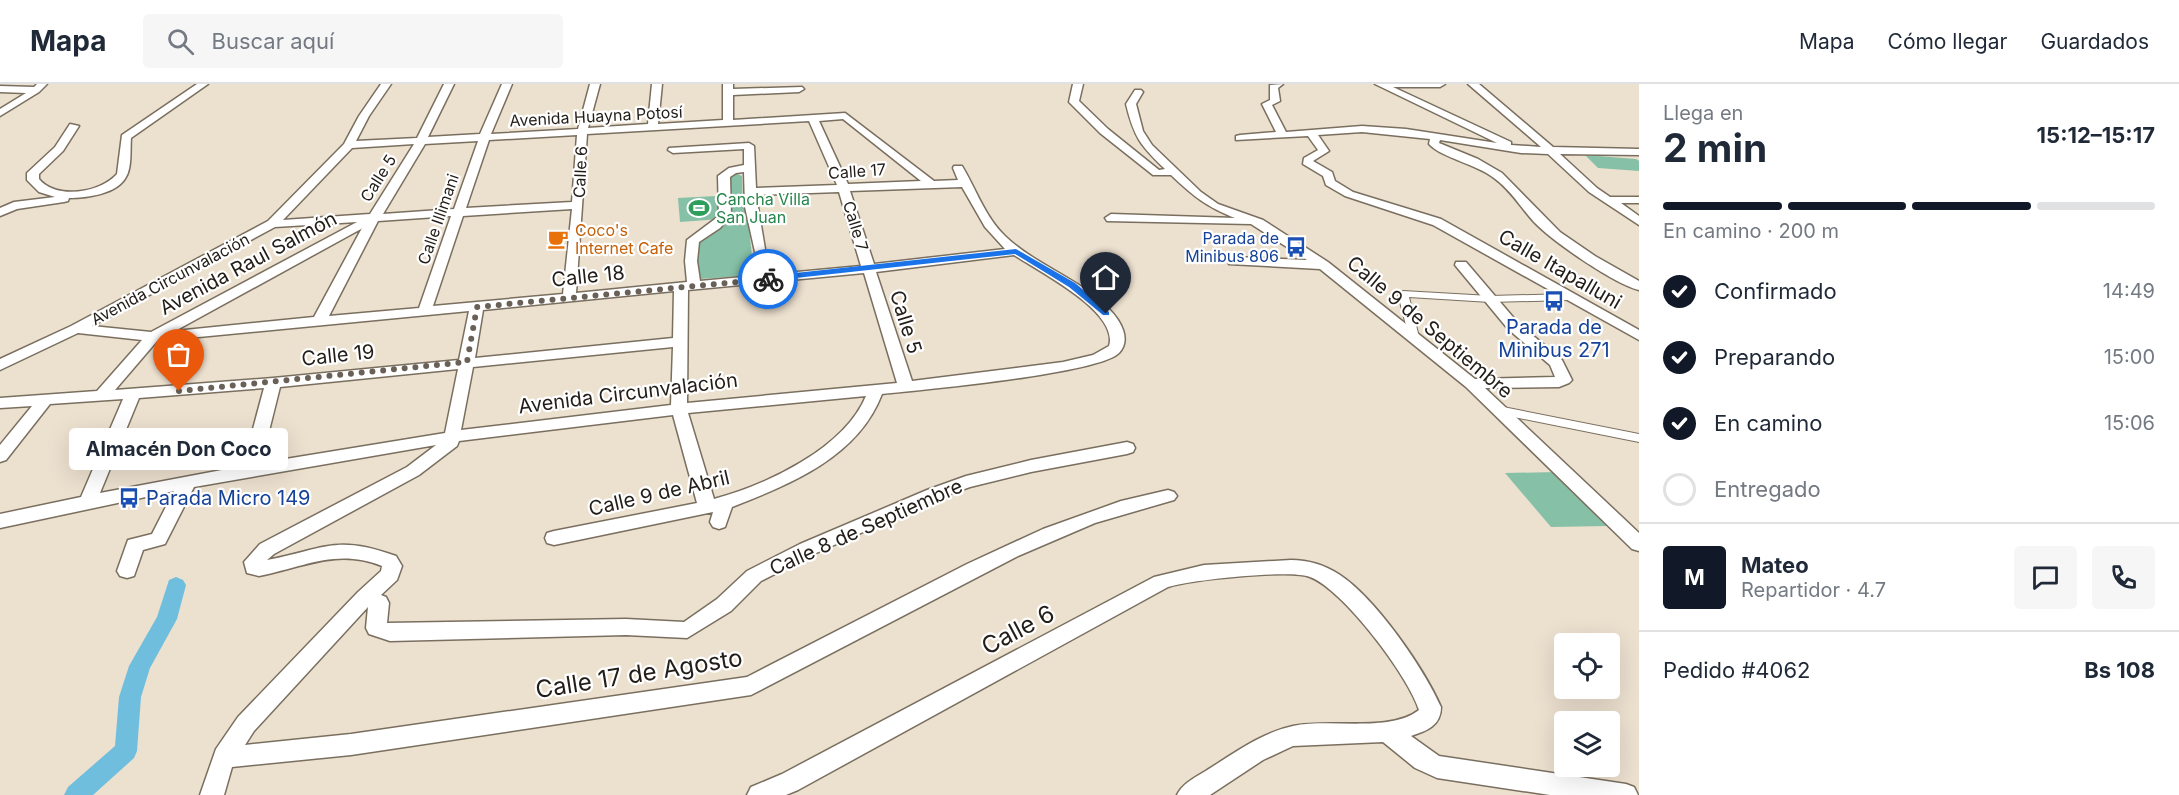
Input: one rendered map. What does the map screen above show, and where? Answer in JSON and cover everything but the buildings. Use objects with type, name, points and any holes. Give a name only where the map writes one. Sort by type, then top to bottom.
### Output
[{"type":"street","points":[[74,126],[59,149],[33,174],[33,180],[42,190],[65,194],[106,189],[120,179],[126,137],[131,131],[203,84]]},
{"type":"street","name":"Avenida Circunvalación","points":[[0,365],[76,329],[272,224],[349,145],[363,116],[386,84]]},
{"type":"street","name":"Calle 5","points":[[319,322],[373,220],[422,141],[449,84]]},
{"type":"street","name":"Calle Illimani","points":[[424,312],[457,212],[507,84]]},
{"type":"street","name":"Calle 6","points":[[569,298],[582,132],[595,84]]},
{"type":"street","points":[[653,128],[657,84]]},
{"type":"street","points":[[1078,84],[1074,102],[1086,116],[1157,173],[1173,172]]},
{"type":"street","points":[[1380,84],[1440,84]]},
{"type":"street","points":[[1380,84],[1521,150]]},
{"type":"street","points":[[1473,84],[1523,125],[1593,190],[1639,220]]},
{"type":"street","points":[[1271,85],[1275,101],[1267,104],[1282,134]]},
{"type":"street","points":[[0,89],[39,87]]},
{"type":"street","points":[[0,113],[39,87]]},
{"type":"street","points":[[728,123],[727,88],[799,89]]},
{"type":"street","name":"Calle 9 de Septiembre","points":[[1138,92],[1131,104],[1138,132],[1154,153],[1197,194],[1214,206],[1259,223],[1323,265],[1414,337],[1471,384],[1639,544]]},
{"type":"street","name":"Avenida Huayna Potosí","points":[[349,145],[845,116],[929,182]]},
{"type":"street","name":"Calle 7","points":[[813,118],[844,189],[868,269]]},
{"type":"street","points":[[1240,138],[1362,129],[1406,132],[1521,150],[1639,152]]},
{"type":"street","name":"Calle Itapalluni","points":[[1310,132],[1324,151],[1308,160],[1308,164],[1328,174],[1330,183],[1349,194],[1412,213],[1461,235],[1639,336]]},
{"type":"street","points":[[1435,137],[1434,144],[1440,148],[1487,167],[1507,182],[1556,236],[1589,258],[1639,286]]},
{"type":"street","points":[[673,150],[748,146],[750,192],[759,249]]},
{"type":"street","points":[[719,522],[716,505],[679,408],[680,342],[693,240],[725,220],[727,213],[724,176],[733,170],[749,168]]},
{"type":"street","points":[[958,168],[997,234],[1016,251]]},
{"type":"street","name":"Calle 17","points":[[750,192],[844,189],[929,182],[965,183]]},
{"type":"street","points":[[0,212],[14,206],[77,197],[87,193]]},
{"type":"street","points":[[1608,200],[1639,200]]},
{"type":"street","points":[[272,224],[373,220],[457,212],[578,205]]},
{"type":"street","points":[[1112,218],[1259,223]]},
{"type":"street","name":"Avenida Raul Salmón","points":[[100,397],[153,337],[357,226],[373,220]]},
{"type":"street","name":"Avenida Circunvalación","points":[[0,521],[250,471],[453,437],[679,408],[876,391],[1063,366],[1098,358],[1114,351],[1118,343],[1118,334],[1106,314],[1072,285],[1016,251]]},
{"type":"street","name":"Calle 18","points":[[76,329],[153,337],[868,269],[1016,251]]},
{"type":"street","points":[[1234,261],[1323,265]]},
{"type":"street","points":[[1461,264],[1513,326],[1557,363],[1564,380],[1560,382],[1471,384]]},
{"type":"street","name":"Calle 5","points":[[868,269],[906,387]]},
{"type":"street","points":[[1414,337],[1403,294],[1490,298],[1568,297]]},
{"type":"street","points":[[212,795],[224,757],[246,724],[365,598],[390,575],[392,566],[389,561],[356,550],[332,550],[259,569],[254,568],[253,562],[267,549],[413,471],[435,457],[452,442],[477,307]]},
{"type":"street","name":"Calle 19","points":[[0,403],[273,383],[680,342]]},
{"type":"street","points":[[250,471],[273,383]]},
{"type":"street","name":"Calle 9 de Abril","points":[[554,538],[716,505],[804,468],[826,454],[865,415],[873,403],[876,391]]},
{"type":"street","points":[[88,502],[132,395]]},
{"type":"street","points":[[0,456],[44,401]]},
{"type":"street","points":[[1498,410],[1639,438]]},
{"type":"street","name":"Calle 8 de Septiembre","points":[[365,598],[379,603],[376,628],[390,633],[626,627],[687,630],[724,605],[754,576],[807,549],[933,494],[966,482],[1031,466],[1127,448]]},
{"type":"street","points":[[127,571],[135,545],[158,539],[187,483]]},
{"type":"street","name":"Calle 17 de Agosto","points":[[224,757],[291,754],[614,704],[715,693],[751,686],[1010,551],[1091,518],[1142,501],[1168,496]]},
{"type":"street","name":"Calle 6","points":[[759,795],[790,782],[1161,582],[1179,576],[1205,572],[1300,567],[1316,571],[1344,590],[1370,616],[1430,707],[1430,715],[1425,722],[1388,732]]},
{"type":"street","points":[[1189,795],[1271,745],[1291,736],[1388,732],[1423,760],[1437,766],[1626,795]]},
{"type":"green space","points":[[1585,155],[1636,159],[1639,161],[1639,171],[1598,168]]},
{"type":"green space","points":[[735,173],[742,176],[743,208],[747,208],[754,275],[700,279],[697,272],[695,242],[725,223],[730,176]]},
{"type":"green space","name":"Cancha Villa San Juan","points":[[716,196],[721,219],[680,222],[678,198]]},
{"type":"green space","points":[[1558,472],[1607,526],[1551,527],[1505,473]]},
{"type":"waterway","points":[[76,795],[126,751],[130,697],[140,666],[167,619],[176,585]]},
{"type":"way so far","points":[[179,391],[467,362],[477,307],[768,279]]},
{"type":"place","name":"Cancha Villa San Juan","points":[[699,208]]},
{"type":"place","name":"Coco's Internet Cafe","points":[[558,239]]},
{"type":"place","name":"Parada de Minibus 806","points":[[1296,247]]},
{"type":"place","name":"Parada de Minibus 271","points":[[1554,301]]},
{"type":"place","name":"Almacén Don Coco","points":[[179,391]]},
{"type":"place","name":"Parada Micro 149","points":[[129,498]]},
{"type":"route","points":[[768,279],[1016,251],[1072,285],[1106,314]]}]
